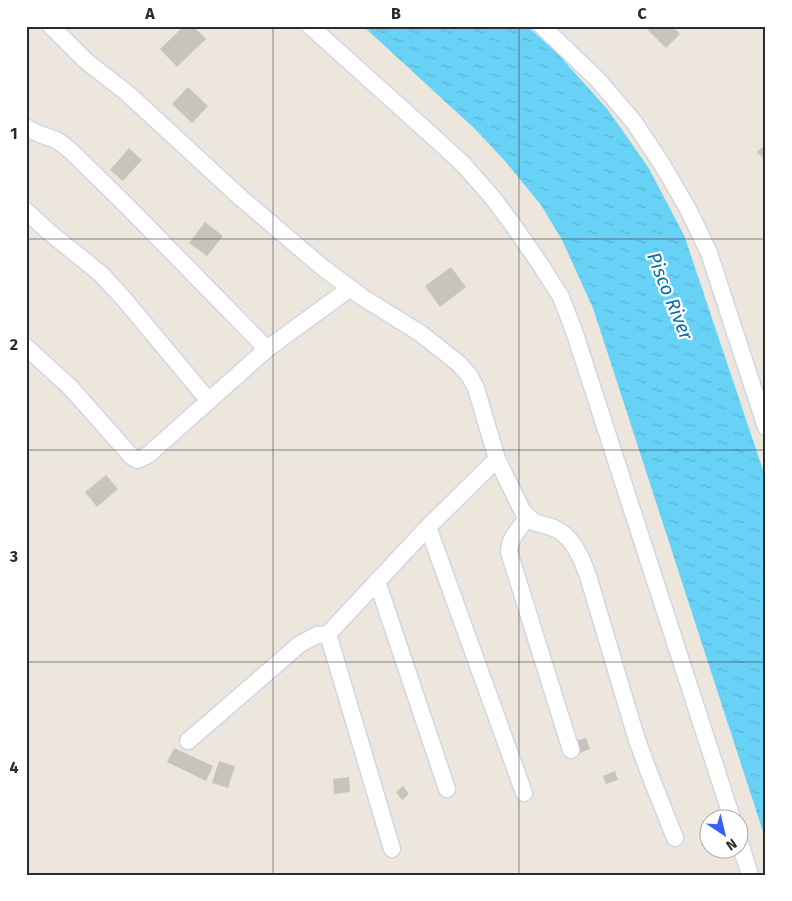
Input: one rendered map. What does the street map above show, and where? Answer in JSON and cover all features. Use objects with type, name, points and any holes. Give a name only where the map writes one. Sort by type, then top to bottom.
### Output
[{"type":"street","points":[[51,26],[86,61],[127,93],[284,236],[349,288],[420,333],[458,363],[469,375],[476,388],[497,459],[523,512],[540,524],[561,532],[573,544],[581,558],[636,737],[675,838]]},
{"type":"street","points":[[310,26],[463,164],[514,225],[561,297],[575,334],[729,808]]},
{"type":"street","points":[[542,26],[598,80],[634,122],[688,209],[709,253],[766,427]]},
{"type":"street","points":[[26,127],[64,145],[267,349]]},
{"type":"street","points":[[26,211],[102,274],[209,401]]},
{"type":"street","points":[[26,347],[70,387],[132,457],[138,460],[148,455],[267,349],[349,288]]},
{"type":"street","points":[[188,741],[300,644],[317,635],[328,634],[428,527],[497,459]]},
{"type":"street","points":[[528,517],[512,538],[509,545],[510,558],[571,750]]},
{"type":"street","points":[[428,527],[524,792]]},
{"type":"street","points":[[377,581],[447,789]]},
{"type":"street","points":[[328,634],[392,849]]},
{"type":"street","points":[[745,858],[750,875]]},
{"type":"water","name":"Pisco River","points":[[363,26],[527,26],[557,53],[608,110],[648,167],[684,235],[766,479],[766,841],[593,308],[562,240],[541,205],[504,160],[475,129]]},
{"type":"building","points":[[184,26],[193,26],[206,39],[177,67],[160,49]]},
{"type":"building","points":[[644,26],[672,26],[680,34],[666,48]]},
{"type":"building","points":[[188,87],[208,106],[192,123],[172,104]]},
{"type":"building","points":[[766,144],[766,161],[757,152]]},
{"type":"building","points":[[129,148],[142,160],[123,181],[110,170]]},
{"type":"building","points":[[205,222],[223,236],[207,256],[189,243]]},
{"type":"building","points":[[451,267],[466,287],[440,307],[425,286]]},
{"type":"building","points":[[106,475],[118,489],[97,507],[85,492]]},
{"type":"building","points":[[586,738],[590,749],[580,753],[576,741]]},
{"type":"building","points":[[174,748],[213,766],[206,781],[167,762]]},
{"type":"building","points":[[219,761],[235,766],[228,788],[212,783]]},
{"type":"building","points":[[615,771],[618,780],[606,784],[603,776]]},
{"type":"building","points":[[349,777],[350,792],[334,794],[333,779]]},
{"type":"building","points":[[403,786],[409,794],[402,800],[396,792]]}]
